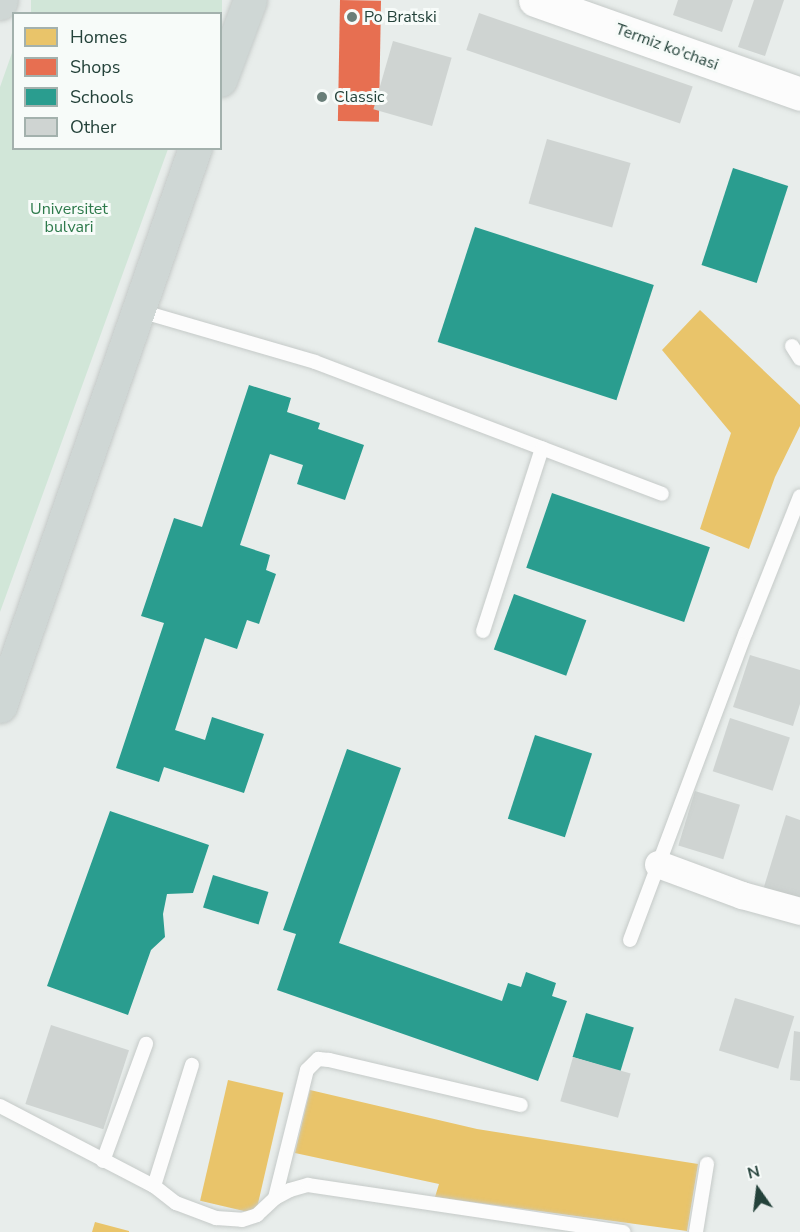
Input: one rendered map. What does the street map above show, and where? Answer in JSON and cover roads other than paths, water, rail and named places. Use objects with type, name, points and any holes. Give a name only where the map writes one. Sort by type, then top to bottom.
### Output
[{"type":"main road","points":[[222,75],[250,0]]},
{"type":"main road","name":"Termiz ko'chasi","points":[[535,0],[800,94]]},
{"type":"main road","points":[[0,706],[140,311],[194,150]]},
{"type":"street","points":[[658,864],[742,895],[800,911]]},
{"type":"lane","points":[[140,311],[315,362],[662,494]]},
{"type":"lane","points":[[792,346],[800,359]]},
{"type":"lane","points":[[483,631],[542,448]]},
{"type":"lane","points":[[630,940],[800,496]]},
{"type":"lane","points":[[104,1161],[146,1044]]},
{"type":"lane","points":[[275,1198],[307,1070],[318,1059],[521,1104]]},
{"type":"lane","points":[[154,1186],[192,1065]]},
{"type":"lane","points":[[0,1106],[154,1186],[176,1203],[216,1218],[242,1220],[257,1215],[275,1198],[308,1185],[624,1232]]},
{"type":"lane","points":[[696,1232],[707,1164]]},
{"type":"place","name":"Po Bratski","points":[[352,17]]},
{"type":"place","name":"Classic","points":[[322,97]]},
{"type":"park label","name":"Universitet bulvari","points":[[69,218]]}]
